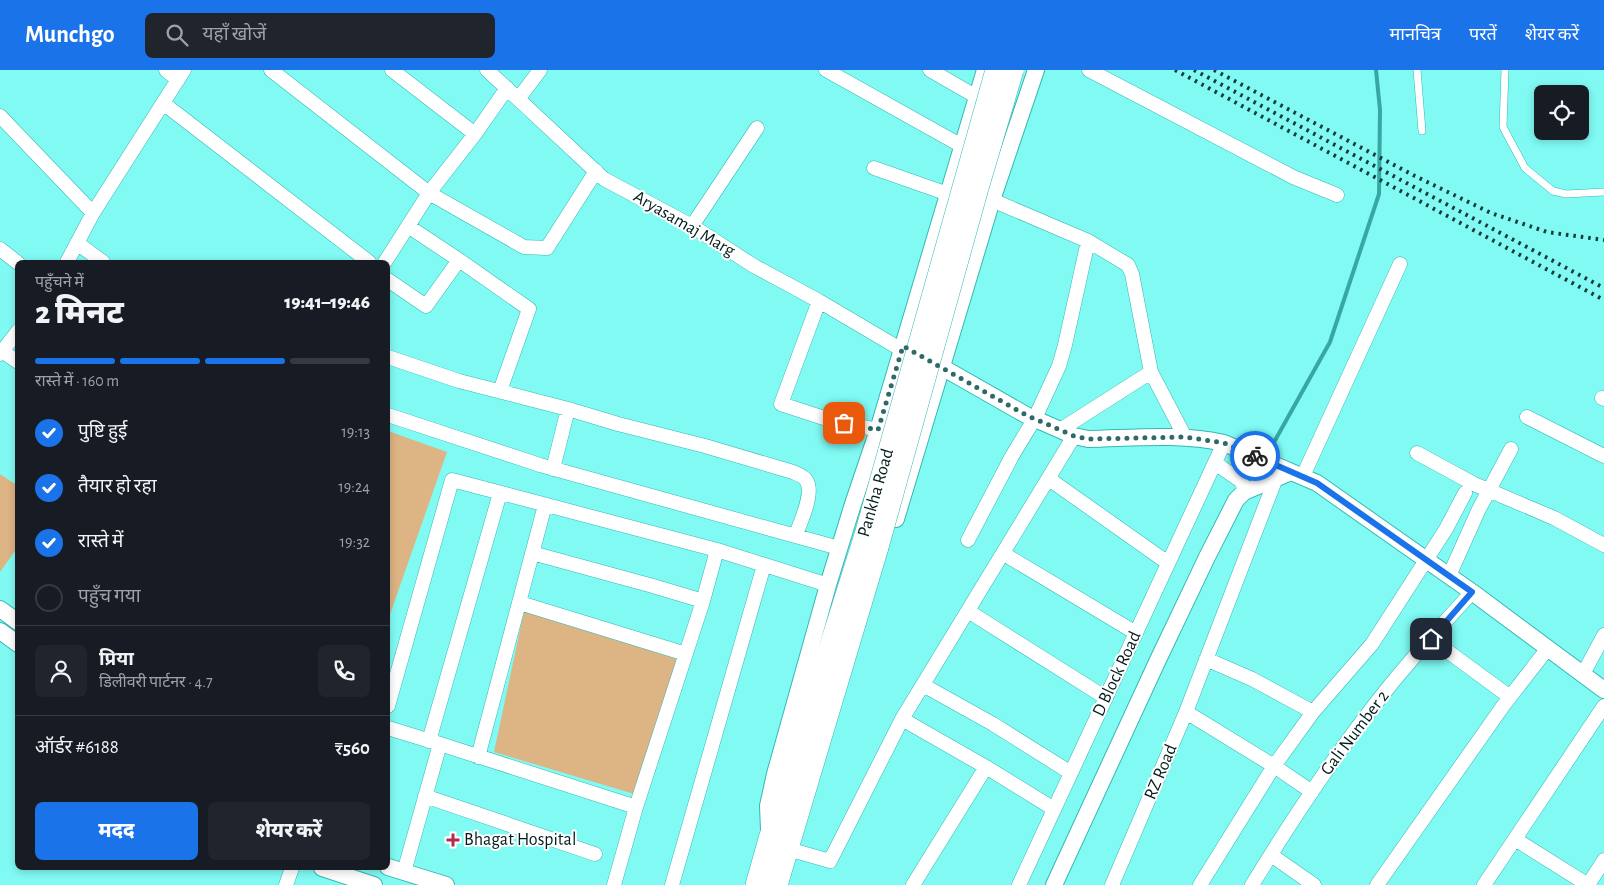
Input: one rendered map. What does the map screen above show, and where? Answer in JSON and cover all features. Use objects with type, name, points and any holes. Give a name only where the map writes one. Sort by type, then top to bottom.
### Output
[{"type":"main road","name":"Pankha Road","points":[[777,885],[871,541],[996,70]]},
{"type":"main road","name":"Pankha Road","points":[[756,885],[769,839],[871,541],[1013,70]]},
{"type":"street","points":[[68,260],[93,213],[181,75],[166,70]]},
{"type":"street","points":[[271,70],[429,193],[524,247],[546,248],[596,170]]},
{"type":"street","points":[[392,70],[475,134]]},
{"type":"street","name":"Aryasamaj Marg","points":[[487,70],[604,178],[692,226],[754,266],[903,348]]},
{"type":"street","points":[[519,98],[540,70]]},
{"type":"street","points":[[826,70],[962,146]]},
{"type":"street","points":[[930,70],[977,97]]},
{"type":"street","points":[[769,839],[768,806],[775,774],[828,585],[903,348],[984,70]]},
{"type":"street","points":[[1036,70],[992,200],[941,367],[810,812],[788,849],[830,861],[902,719],[1049,479],[1067,433],[1151,372]]},
{"type":"street","points":[[1090,70],[1293,177],[1337,195]]},
{"type":"street","points":[[386,260],[429,193],[475,134],[507,88]]},
{"type":"street","points":[[162,103],[366,260]]},
{"type":"street","points":[[0,116],[93,213]]},
{"type":"street","points":[[692,226],[756,128]]},
{"type":"street","points":[[874,168],[948,194]]},
{"type":"street","points":[[992,200],[1088,241],[1128,265],[1132,274],[1151,372],[1185,437]]},
{"type":"street","points":[[408,226],[529,309],[500,391]]},
{"type":"street","points":[[968,540],[1012,456],[1035,418],[1059,366],[1088,241]]},
{"type":"street","points":[[77,243],[100,260]]},
{"type":"street","points":[[0,249],[15,261]]},
{"type":"street","points":[[390,281],[426,306],[459,260]]},
{"type":"street","name":"RZ Road","points":[[1112,885],[1186,712],[1206,658],[1290,475],[1400,264]]},
{"type":"street","points":[[819,301],[781,404],[827,419],[878,430]]},
{"type":"street","points":[[15,335],[1,353],[15,360]]},
{"type":"street","points":[[903,348],[1067,433],[1088,439],[1185,437],[1224,443],[1290,475],[1317,483],[1472,592],[1604,690]]},
{"type":"street","points":[[390,358],[459,381],[705,446],[793,472],[806,479],[810,488],[796,535]]},
{"type":"street","points":[[553,469],[568,409]]},
{"type":"street","points":[[390,416],[553,469],[840,548]]},
{"type":"street","points":[[1528,418],[1604,456]]},
{"type":"street","name":"D Block Road","points":[[1019,885],[1224,443]]},
{"type":"street","points":[[1449,576],[1488,490],[1511,449]]},
{"type":"street","points":[[1417,453],[1488,490],[1554,518],[1604,545]]},
{"type":"street","points":[[1215,463],[1241,481],[1246,491]]},
{"type":"street","points":[[1054,885],[1206,557],[1236,500],[1246,491],[1290,475]]},
{"type":"street","points":[[1049,479],[1168,563]]},
{"type":"street","points":[[390,699],[452,480],[716,550],[828,585]]},
{"type":"street","points":[[1200,885],[1274,766],[1313,712],[1372,644],[1446,529],[1465,492]]},
{"type":"street","points":[[404,872],[425,796],[435,742],[500,493]]},
{"type":"street","points":[[478,757],[545,505]]},
{"type":"street","points":[[614,885],[636,807],[703,601],[716,550]]},
{"type":"street","points":[[532,553],[703,601]]},
{"type":"street","points":[[1004,554],[1136,633]]},
{"type":"street","points":[[672,885],[764,565]]},
{"type":"street","name":"Gali Number 2","points":[[1252,885],[1312,792],[1373,708],[1413,657],[1472,592]]},
{"type":"street","points":[[520,603],[686,654]]},
{"type":"street","points":[[0,610],[15,620]]},
{"type":"street","points":[[968,611],[1106,698]]},
{"type":"street","points":[[0,631],[15,642]]},
{"type":"street","points":[[1583,674],[1599,656],[1604,635]]},
{"type":"street","points":[[1431,639],[1510,697]]},
{"type":"street","points":[[1377,885],[1510,697],[1548,648]]},
{"type":"street","points":[[1206,658],[1252,679],[1313,712]]},
{"type":"street","points":[[923,685],[993,724],[1071,773]]},
{"type":"street","points":[[1484,885],[1604,706]]},
{"type":"street","points":[[1186,712],[1274,766],[1312,792]]},
{"type":"street","points":[[902,719],[1054,809]]},
{"type":"street","points":[[390,729],[636,807]]},
{"type":"street","points":[[913,885],[986,767]]},
{"type":"street","points":[[425,796],[595,854]]},
{"type":"street","points":[[1515,839],[1588,885],[1604,860]]},
{"type":"street","points":[[1271,855],[1314,885]]},
{"type":"street","points":[[390,868],[446,885]]},
{"type":"street","points":[[286,885],[291,870]]},
{"type":"street","points":[[328,870],[374,885]]},
{"type":"lane","points":[[1417,70],[1422,131]]},
{"type":"lane","points":[[1505,70],[1503,127],[1525,168],[1553,191],[1566,194],[1604,192]]},
{"type":"shaded area","points":[[390,432],[447,452],[390,614]]},
{"type":"shaded area","points":[[0,474],[15,484],[15,551],[0,572]]},
{"type":"shaded area","points":[[524,611],[677,659],[634,794],[494,752]]},
{"type":"waterway","points":[[1268,453],[1330,342],[1379,194],[1380,110],[1376,70]]},
{"type":"railway","points":[[1175,70],[1604,300]]},
{"type":"railway","points":[[1194,70],[1604,288]]},
{"type":"railway","points":[[1214,70],[1415,176],[1491,213],[1547,232],[1604,240]]},
{"type":"way so far","points":[[844,423],[878,430],[903,346],[1026,415],[1074,436],[1088,439],[1185,437],[1208,439],[1224,443],[1255,456]]},
{"type":"place","name":"Bhagat Hospital","points":[[453,840]]},
{"type":"route","points":[[1255,456],[1317,483],[1472,592],[1431,639]]}]
